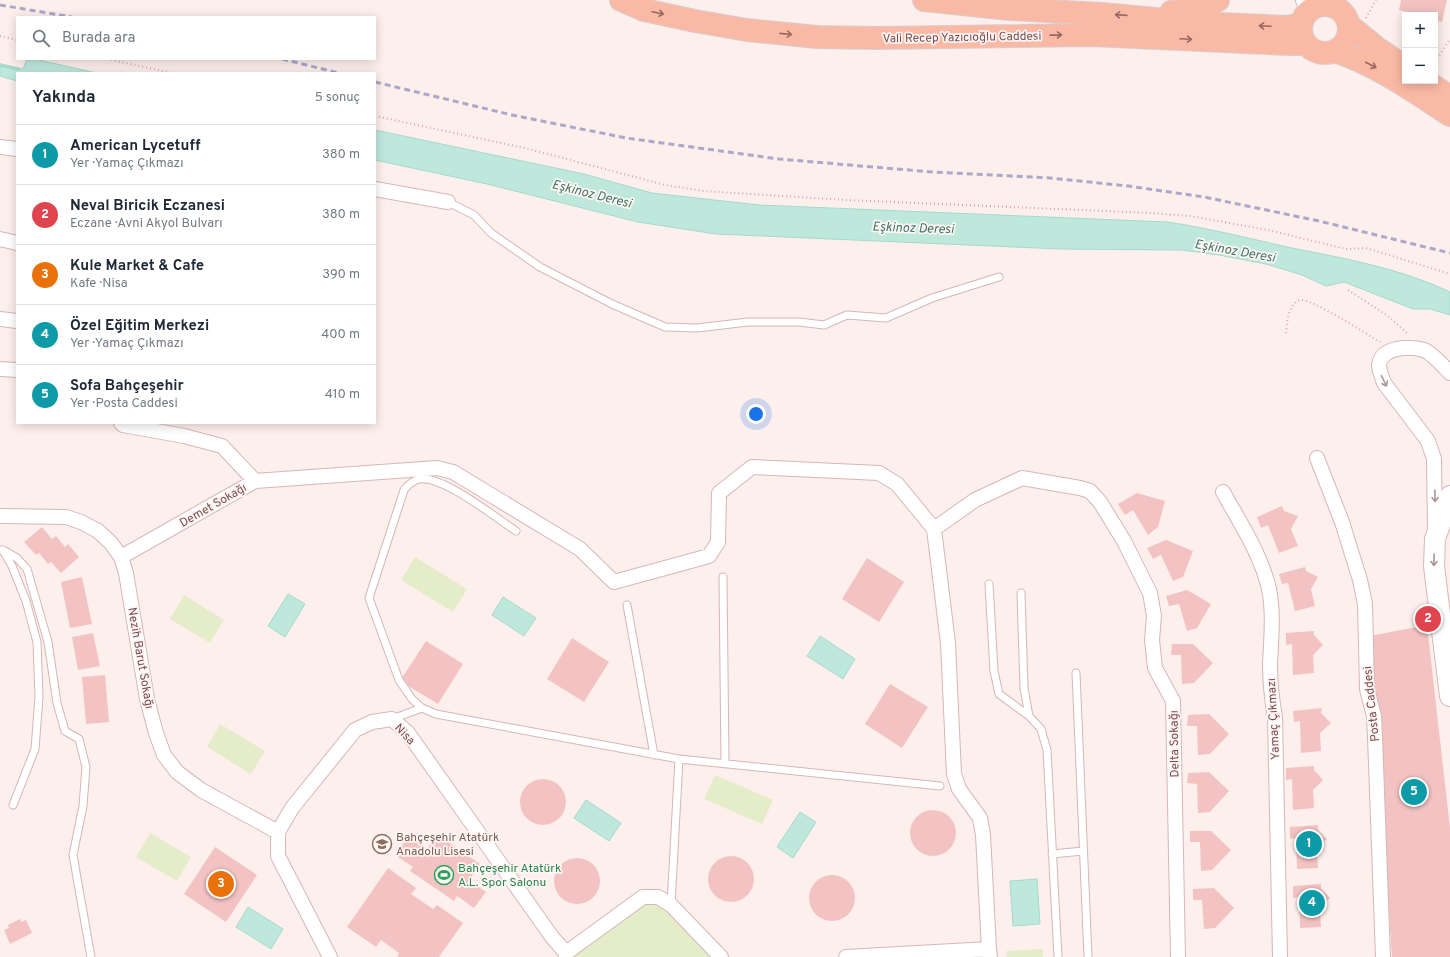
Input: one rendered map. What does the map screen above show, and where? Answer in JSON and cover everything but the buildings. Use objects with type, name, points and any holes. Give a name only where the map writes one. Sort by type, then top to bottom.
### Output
[{"type":"main road","name":"Vali Recep Yazıcıoğlu Caddesi","points":[[621,0],[644,10],[695,21],[747,30],[817,37],[878,38],[1092,35],[1306,44]]},
{"type":"main road","name":"Vali Recep Yazıcıoğlu Caddesi","points":[[924,0],[1010,9],[1142,17],[1199,23],[1286,27],[1294,26],[1307,10]]},
{"type":"main road","points":[[1142,17],[1159,13],[1188,11],[1204,7],[1218,0]]},
{"type":"main road","points":[[1349,25],[1346,40],[1341,47],[1327,53],[1311,49],[1302,37],[1301,29],[1307,10],[1327,5],[1335,7],[1346,18],[1349,25],[1377,48],[1402,65]]},
{"type":"main road","points":[[1334,51],[1354,57],[1374,67],[1450,116]]},
{"type":"main road","points":[[1430,84],[1450,97]]},
{"type":"main road","points":[[1450,496],[1435,539],[1434,566],[1450,696]]},
{"type":"street","points":[[0,147],[16,149]]},
{"type":"street","points":[[376,189],[448,202]]},
{"type":"street","points":[[0,239],[16,243]]},
{"type":"street","points":[[0,319],[16,321]]},
{"type":"street","points":[[1435,539],[1434,459],[1432,450],[1428,441],[1384,383],[1380,372],[1379,363],[1384,355],[1393,349],[1408,348],[1426,350],[1450,373]]},
{"type":"street","points":[[0,368],[16,370]]},
{"type":"street","name":"Demet Sokağı","points":[[121,557],[255,481],[222,446],[184,436],[122,424]]},
{"type":"street","name":"Posta Caddesi","points":[[1317,458],[1344,529],[1360,580],[1365,604],[1367,689],[1374,716],[1383,957]]},
{"type":"street","points":[[255,481],[437,468],[453,472],[580,549],[614,582],[709,556],[718,542],[719,493],[752,467],[879,472],[897,484],[934,529],[948,644],[954,774],[959,789],[980,818],[983,835],[990,953],[846,957]]},
{"type":"street","name":"Delta Sokağı","points":[[934,529],[975,500],[1022,478],[1090,491],[1100,502],[1124,541],[1150,593],[1154,616],[1152,640],[1155,668],[1173,701],[1178,957]]},
{"type":"street","name":"Yamaç Çıkmazı","points":[[1223,492],[1262,564],[1269,590],[1272,624],[1271,693],[1275,717],[1280,957]]},
{"type":"street","name":"Nezih Barut Sokağı","points":[[0,516],[66,517],[81,522],[98,531],[111,543],[121,557],[126,573],[147,699],[156,733],[164,755],[176,772],[202,790],[278,832]]},
{"type":"street","name":"Nisa","points":[[278,832],[292,808],[355,730],[372,722],[392,720],[408,733],[566,955]]},
{"type":"street","points":[[278,832],[278,856],[330,957]]},
{"type":"street","points":[[566,955],[643,897],[658,897],[671,904],[721,957]]},
{"type":"lane","points":[[448,202],[474,215],[491,233],[540,267],[612,304],[665,327],[697,328],[748,322],[799,322],[824,325],[847,315],[886,318],[932,298],[999,277]]},
{"type":"lane","points":[[516,531],[452,488],[434,481],[420,479],[412,481],[404,490],[369,598],[398,680],[412,699],[422,708],[436,714],[679,760],[940,786]]},
{"type":"lane","points":[[1,550],[12,566],[26,601],[37,642],[39,697],[35,749],[13,805]]},
{"type":"lane","points":[[1,550],[17,558],[27,569],[48,642],[57,703],[65,731],[79,739],[86,767],[84,806],[73,855],[91,957]]},
{"type":"lane","points":[[723,577],[725,764]]},
{"type":"lane","points":[[989,584],[994,671],[999,694],[1030,716],[1041,729],[1047,750],[1058,957]]},
{"type":"lane","points":[[1021,593],[1024,688],[1030,716]]},
{"type":"lane","points":[[627,605],[654,755]]},
{"type":"lane","points":[[1076,673],[1088,957]]},
{"type":"lane","points":[[392,720],[422,708]]},
{"type":"lane","points":[[671,904],[679,760]]},
{"type":"lane","points":[[1052,854],[1083,851]]},
{"type":"path","points":[[0,36],[16,40]]},
{"type":"path","points":[[1438,57],[1450,39]]},
{"type":"path","points":[[112,60],[167,72]]},
{"type":"path","points":[[376,116],[529,149],[665,185],[704,191],[847,200],[1190,216],[1268,230],[1346,249],[1366,248],[1450,274]]},
{"type":"path","points":[[1348,290],[1388,316],[1426,350]]},
{"type":"path","points":[[1286,333],[1287,319],[1295,303],[1302,300],[1308,301],[1340,318],[1393,349]]},
{"type":"green space","points":[[415,557],[467,589],[453,612],[401,580]]},
{"type":"green space","points":[[184,595],[224,620],[210,643],[170,619]]},
{"type":"green space","points":[[220,724],[265,751],[251,774],[207,747]]},
{"type":"green space","points":[[715,775],[773,800],[762,824],[704,799]]},
{"type":"green space","points":[[150,833],[191,857],[177,881],[136,857]]},
{"type":"green space","points":[[643,897],[658,897],[721,957],[566,957]]},
{"type":"green space","points":[[1043,949],[1043,957],[1007,957],[1006,951]]},
{"type":"water","points":[[27,60],[38,60],[92,72],[16,72],[16,81],[0,76],[0,66],[23,69]]},
{"type":"water","points":[[376,130],[584,174],[652,193],[759,205],[1167,222],[1183,224],[1353,260],[1392,270],[1450,292],[1450,315],[1430,309],[1413,309],[1344,282],[1326,286],[1302,275],[1266,264],[1219,255],[1182,250],[1060,249],[716,234],[638,222],[487,184],[376,160]]},
{"type":"water","points":[[288,594],[305,604],[285,637],[268,626]]},
{"type":"water","points":[[503,597],[536,618],[524,636],[492,615]]},
{"type":"water","points":[[820,636],[855,659],[843,679],[807,656]]},
{"type":"water","points":[[586,800],[621,823],[609,841],[574,818]]},
{"type":"water","points":[[800,812],[816,822],[793,858],[777,847]]},
{"type":"water","points":[[1037,879],[1040,924],[1013,926],[1010,881]]},
{"type":"water","points":[[248,907],[283,929],[271,949],[236,927]]},
{"type":"waterway","name":"Eşkinoz Deresi","points":[[0,65],[18,69]]},
{"type":"railway","points":[[0,5],[66,16]]},
{"type":"railway","points":[[286,60],[335,72]]},
{"type":"railway","points":[[376,82],[512,115],[626,138],[779,159],[932,172],[1050,178],[1128,186],[1204,197],[1319,221],[1450,253]]},
{"type":"place","name":"Neval Biricik Eczanesi","points":[[1428,619]]},
{"type":"place","name":"Sofa Bahçeşehir","points":[[1414,792]]},
{"type":"place","name":"Bahçeşehir Atatürk Anadolu Lisesi","points":[[382,844]]},
{"type":"place","name":"American Lycetuff","points":[[1309,844]]},
{"type":"place","name":"Bahçeşehir Atatürk A.L. Spor Salonu","points":[[444,875]]},
{"type":"place","name":"Kule Market & Cafe","points":[[221,884]]},
{"type":"place","name":"Özel Eğitim Merkezi","points":[[1312,903]]}]
